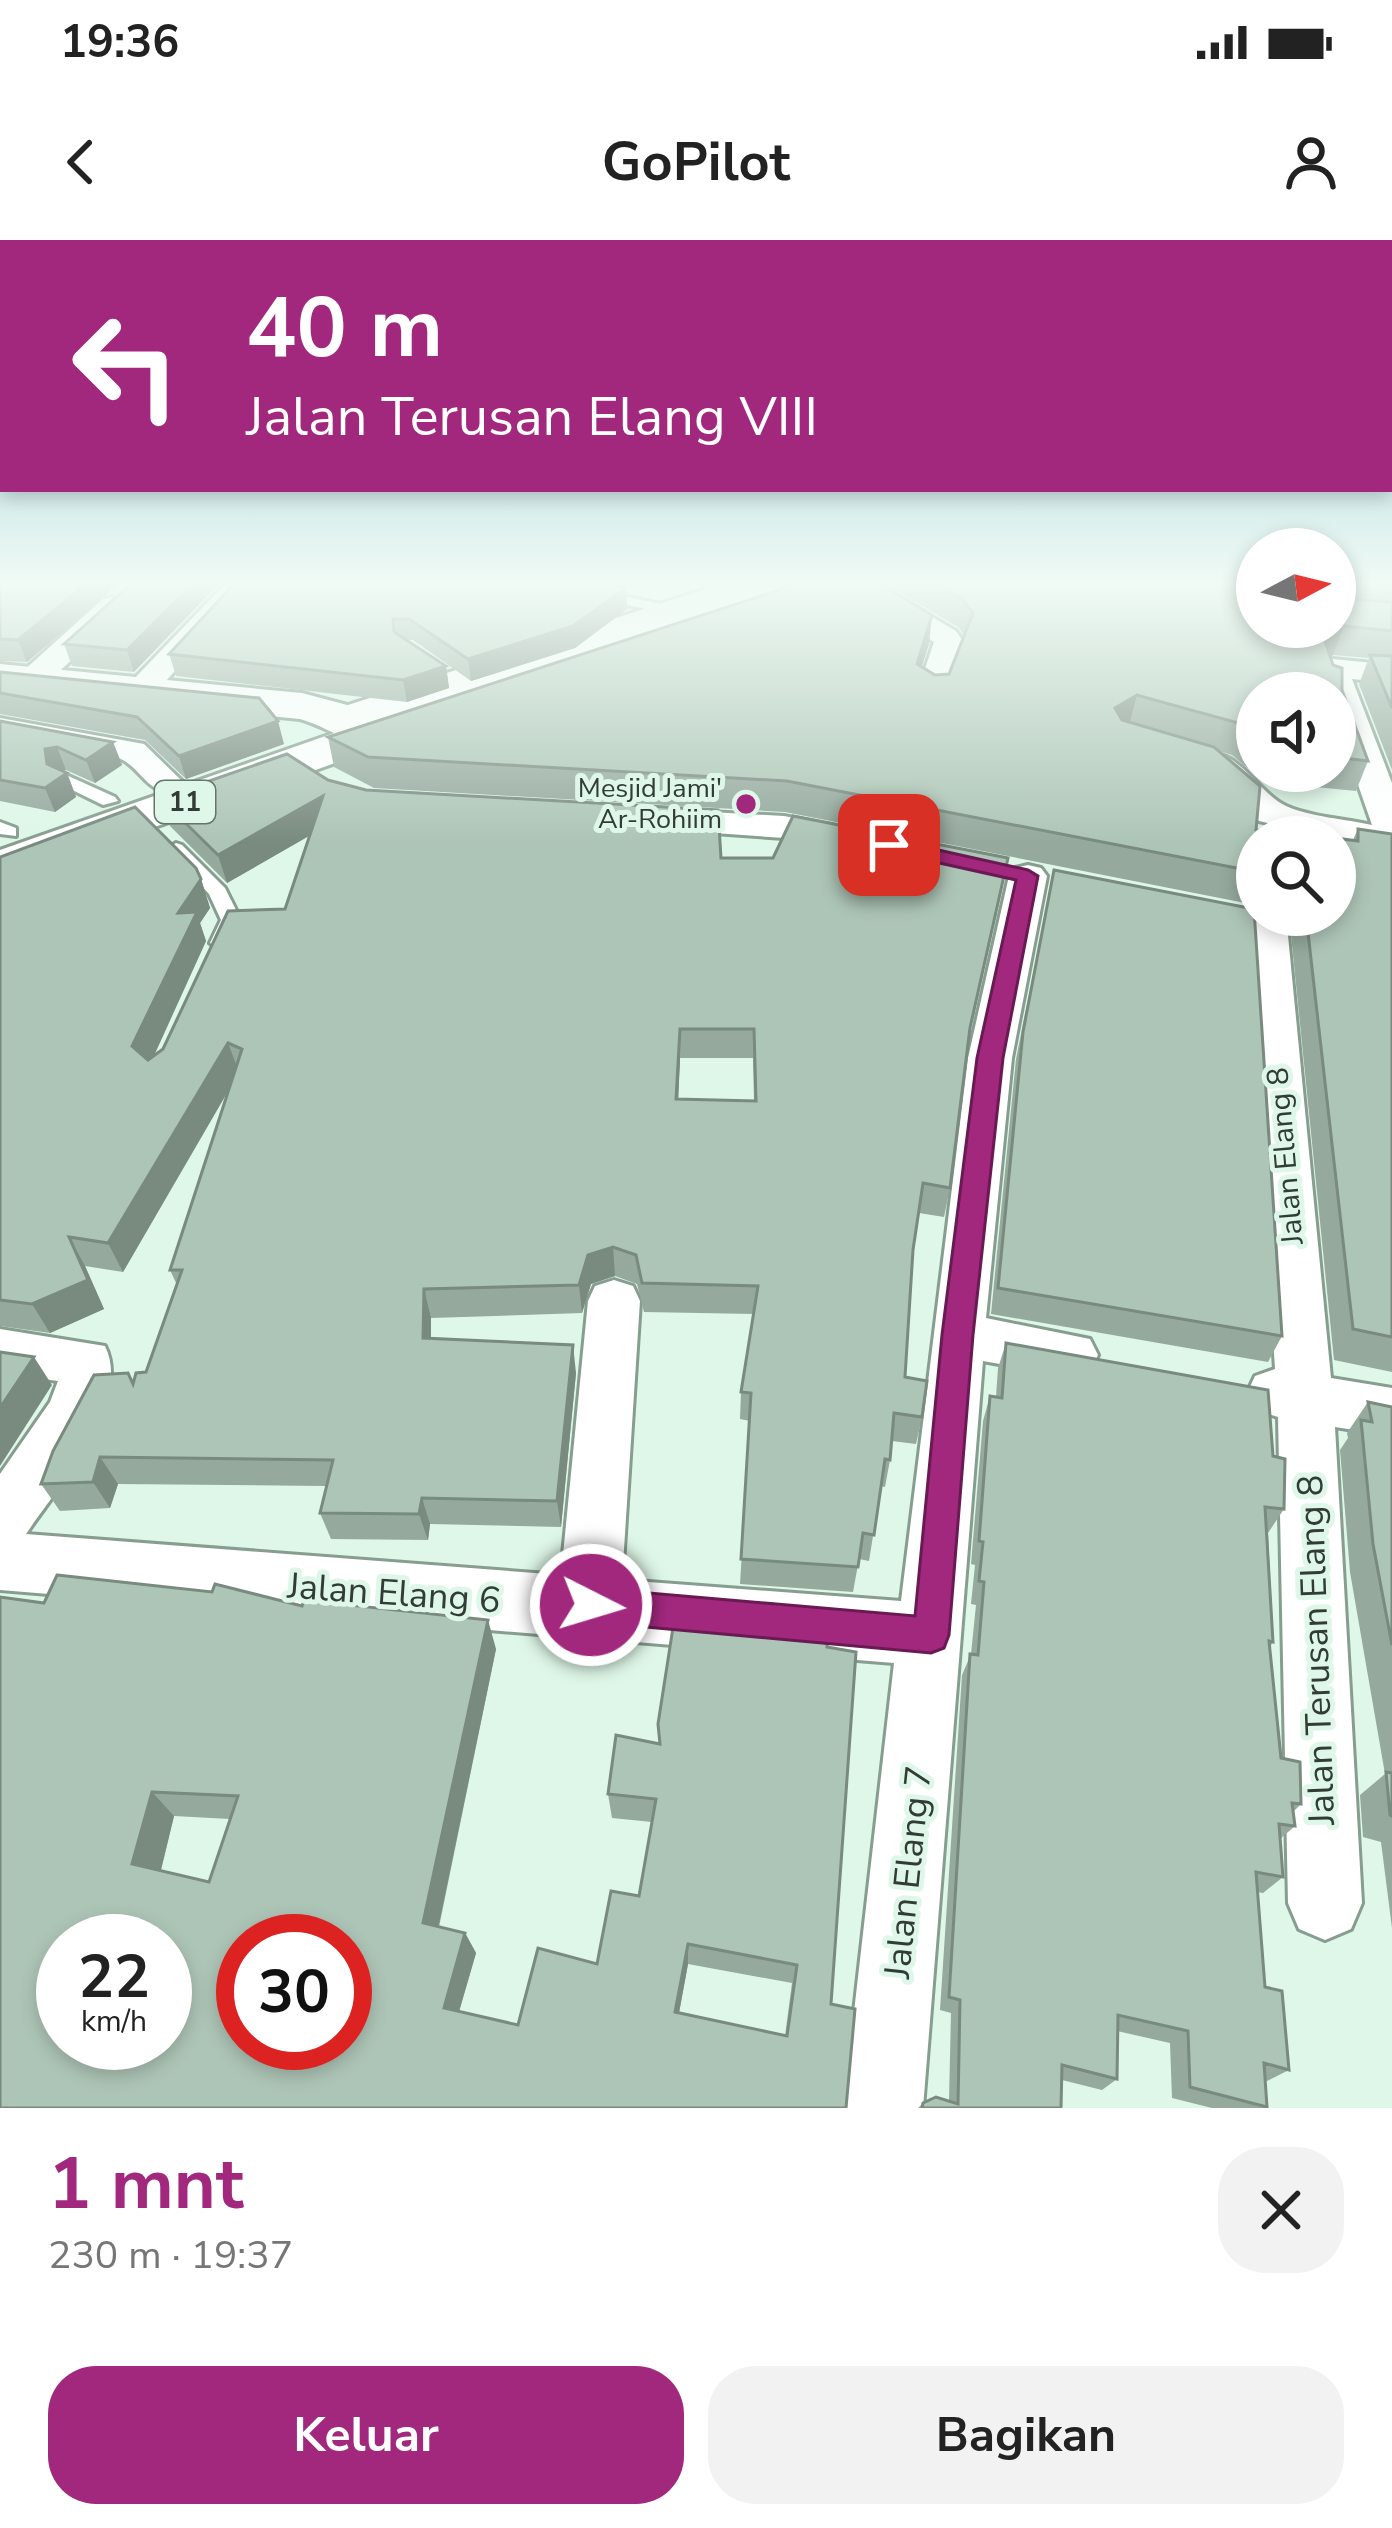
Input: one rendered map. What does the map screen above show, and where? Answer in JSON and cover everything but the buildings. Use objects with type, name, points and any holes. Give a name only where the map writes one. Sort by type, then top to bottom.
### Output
[{"type":"main road","name":"11","points":[[140,800],[313,774],[360,727],[448,676],[469,669]]},
{"type":"main road","name":"11","points":[[3,840],[360,727],[504,669]]},
{"type":"main road","points":[[16,678],[302,706],[360,727]]},
{"type":"street","points":[[142,689],[160,669]]},
{"type":"street","points":[[933,692],[941,669]]},
{"type":"street","points":[[1333,669],[1392,831]]},
{"type":"street","points":[[1345,669],[1392,674]]},
{"type":"street","points":[[0,728],[131,751],[140,800]]},
{"type":"street","points":[[1181,752],[1219,766],[1263,816]]},
{"type":"street","points":[[717,823],[732,784]]},
{"type":"street","points":[[627,818],[784,827],[889,845]]},
{"type":"street","points":[[1356,836],[1392,841]]},
{"type":"street","name":"Jalan Elang 7","points":[[883,2108],[958,1335],[990,1058],[1035,877]]},
{"type":"street","name":"Jalan Elang 8","points":[[1254,936],[1305,1398]]},
{"type":"street","points":[[591,1605],[593,1524],[614,1301]]},
{"type":"street","points":[[958,1335],[1120,1364]]},
{"type":"street","points":[[0,1352],[86,1362],[90,1372],[85,1397],[0,1521]]},
{"type":"street","points":[[1235,1385],[1392,1412]]},
{"type":"street","name":"Jalan Terusan Elang 8","points":[[1305,1398],[1325,1903]]},
{"type":"street","name":"Jalan Elang 6","points":[[0,1561],[931,1635]]},
{"type":"lane","points":[[64,779],[140,800],[218,892],[230,920],[213,959]]},
{"type":"place","name":"Mesjid Jami' Ar-Rohiim","points":[[746,804]]},
{"type":"route","points":[[591,1605],[931,1635],[958,1335],[990,1058],[1028,876],[889,845]]}]
